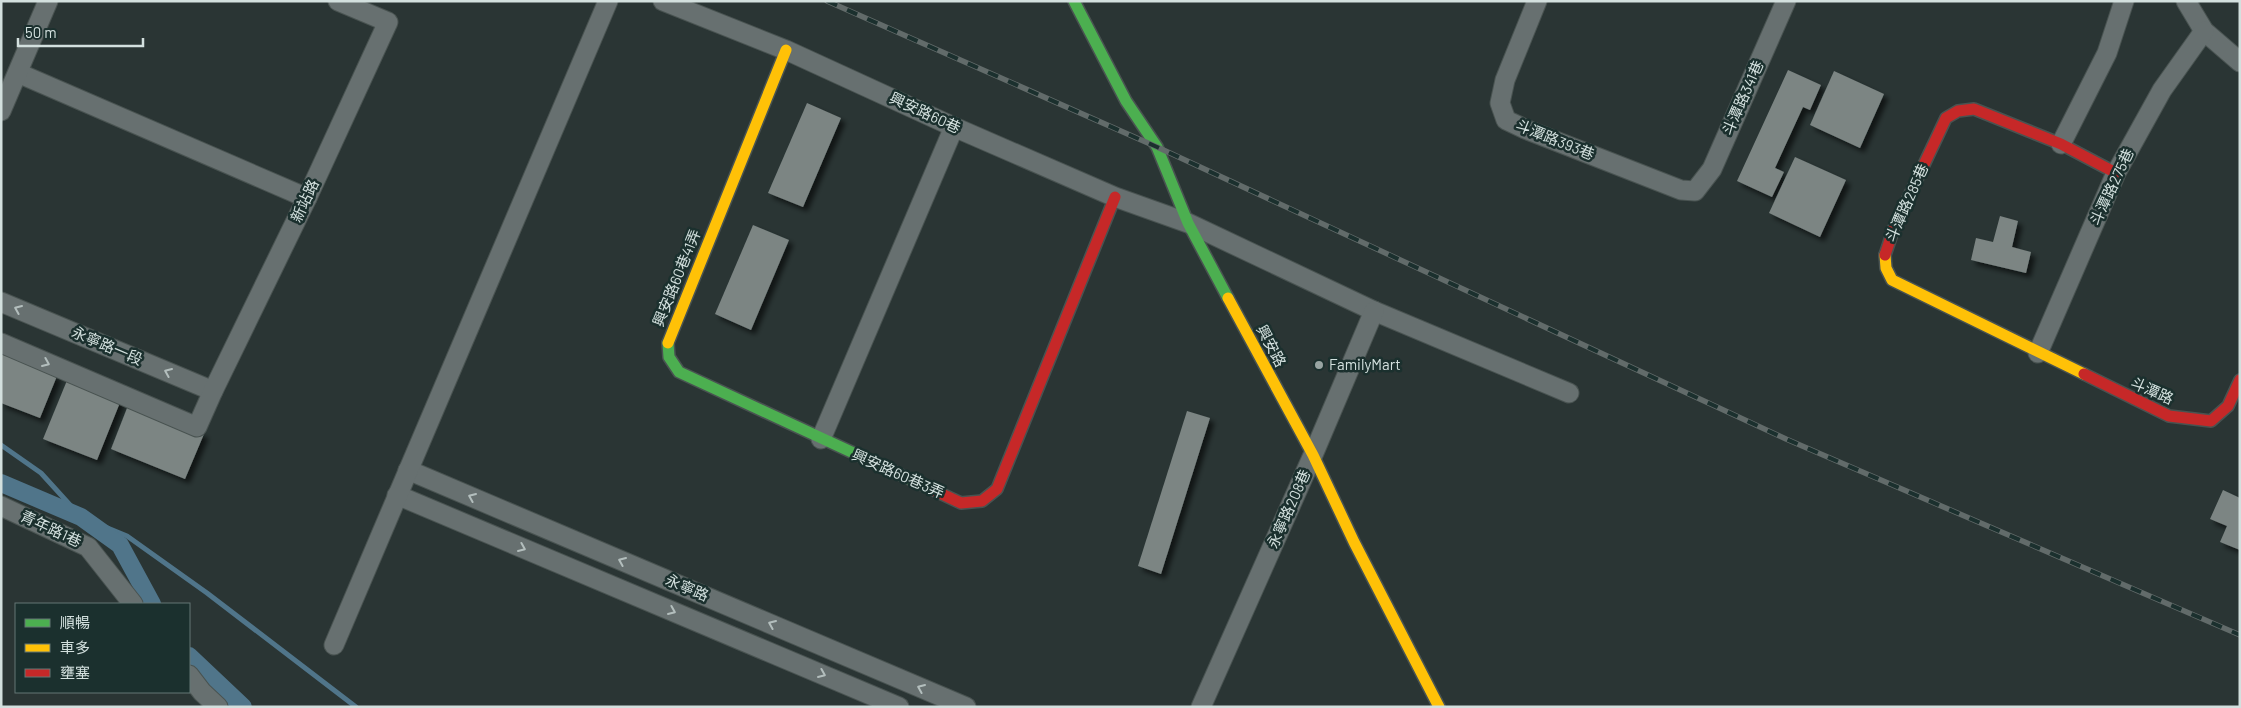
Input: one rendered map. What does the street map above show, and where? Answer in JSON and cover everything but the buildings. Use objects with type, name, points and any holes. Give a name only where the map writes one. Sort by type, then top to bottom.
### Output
[{"type":"street","points":[[1,110],[48,1]]},
{"type":"street","name":"新站路","points":[[1,344],[197,427],[307,198],[388,22],[338,1]]},
{"type":"street","points":[[334,645],[608,1]]},
{"type":"street","name":"興安路60巷","points":[[663,1],[786,50],[954,127],[1115,197],[1188,223],[1374,311],[1569,393]]},
{"type":"street","name":"興安路","points":[[1074,1],[1126,101],[1157,147],[1188,223],[1313,455],[1354,542],[1439,707]]},
{"type":"street","name":"斗潭路393巷","points":[[1537,1],[1505,80],[1500,103],[1506,120],[1680,190],[1695,191]]},
{"type":"street","name":"斗潭路341巷","points":[[1695,191],[1712,168],[1786,1]]},
{"type":"street","points":[[2061,144],[2107,52],[2124,1]]},
{"type":"street","points":[[2186,1],[2204,31],[2240,62]]},
{"type":"street","name":"斗潭路275巷","points":[[2038,353],[2116,173],[2162,90],[2204,31]]},
{"type":"street","name":"興安路60巷41弄","points":[[786,50],[668,341],[669,357],[679,372],[821,439]]},
{"type":"street","points":[[18,72],[307,198]]},
{"type":"street","name":"斗潭路285巷","points":[[2038,353],[1892,280],[1886,268],[1885,253],[1894,228],[1946,118],[1958,111],[1974,109],[2061,144],[2116,173]]},
{"type":"street","points":[[821,439],[954,127]]},
{"type":"street","name":"興安路60巷3弄","points":[[821,439],[961,503],[982,501],[997,489],[1115,197]]},
{"type":"street","name":"永寧路一段","points":[[1,302],[213,391]]},
{"type":"street","name":"永寧路208巷","points":[[1201,707],[1313,455],[1374,311]]},
{"type":"street","name":"斗潭路","points":[[2038,353],[2169,416],[2211,421],[2228,406],[2240,380]]},
{"type":"street","name":"永寧路","points":[[408,470],[966,707]]},
{"type":"street","name":"永寧路","points":[[397,494],[899,707]]},
{"type":"street","name":"青年路1巷","points":[[1,506],[88,547],[132,603]]},
{"type":"street","points":[[190,676],[202,692],[218,707]]},
{"type":"waterway","points":[[1,445],[41,473],[81,517],[127,536],[207,593],[356,707]]},
{"type":"waterway","points":[[1,483],[81,517],[120,545],[151,603]]},
{"type":"waterway","points":[[190,657],[243,707]]},
{"type":"railway","points":[[827,1],[1157,147],[1786,439],[2240,635]]},
{"type":"traffic: fast","points":[[1074,1],[1126,101],[1157,147],[1188,223],[1228,298]]},
{"type":"traffic: fast","points":[[668,343],[669,357],[679,372],[929,488]]},
{"type":"traffic: slow","points":[[668,343],[786,50]]},
{"type":"traffic: slow","points":[[1885,255],[1886,268],[1892,280],[2084,374]]},
{"type":"traffic: slow","points":[[1228,298],[1313,455],[1354,542],[1439,707]]},
{"type":"traffic: jam","points":[[1885,255],[1894,228],[1946,118],[1958,111],[1974,109],[2061,144],[2116,173]]},
{"type":"traffic: jam","points":[[929,488],[961,503],[982,501],[997,489],[1115,197]]},
{"type":"traffic: jam","points":[[2084,374],[2169,416],[2211,421],[2228,406],[2240,380]]},
{"type":"place","name":"FamilyMart","points":[[1319,365]]}]
